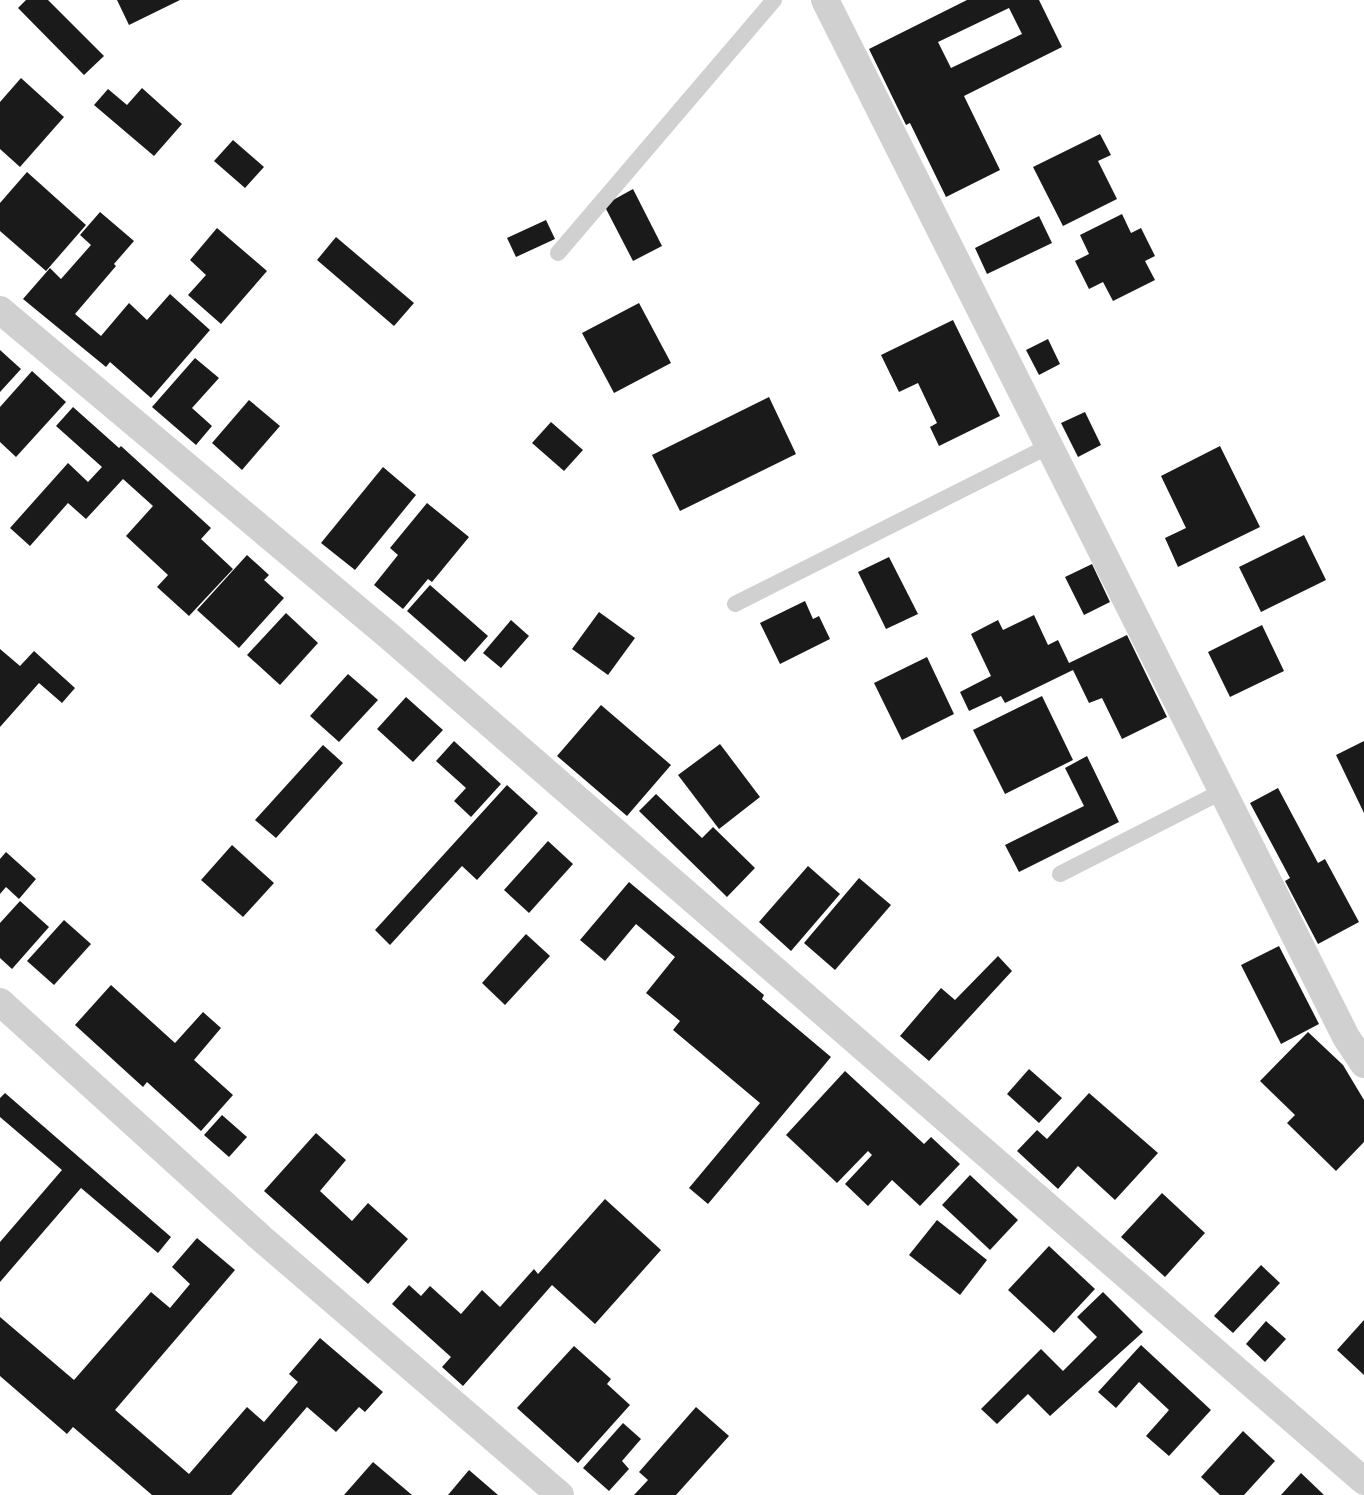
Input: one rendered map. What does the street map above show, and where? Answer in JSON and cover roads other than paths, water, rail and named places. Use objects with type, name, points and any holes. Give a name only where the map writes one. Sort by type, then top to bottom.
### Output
[{"type":"street","points":[[825,0],[1346,1037],[1364,1064]]},
{"type":"street","points":[[0,310],[389,636],[1364,1482]]},
{"type":"street","points":[[0,1002],[261,1238],[560,1495]]},
{"type":"lane","points":[[558,253],[774,0]]},
{"type":"lane","points":[[735,604],[1049,446]]},
{"type":"lane","points":[[1060,874],[1223,791]]}]
